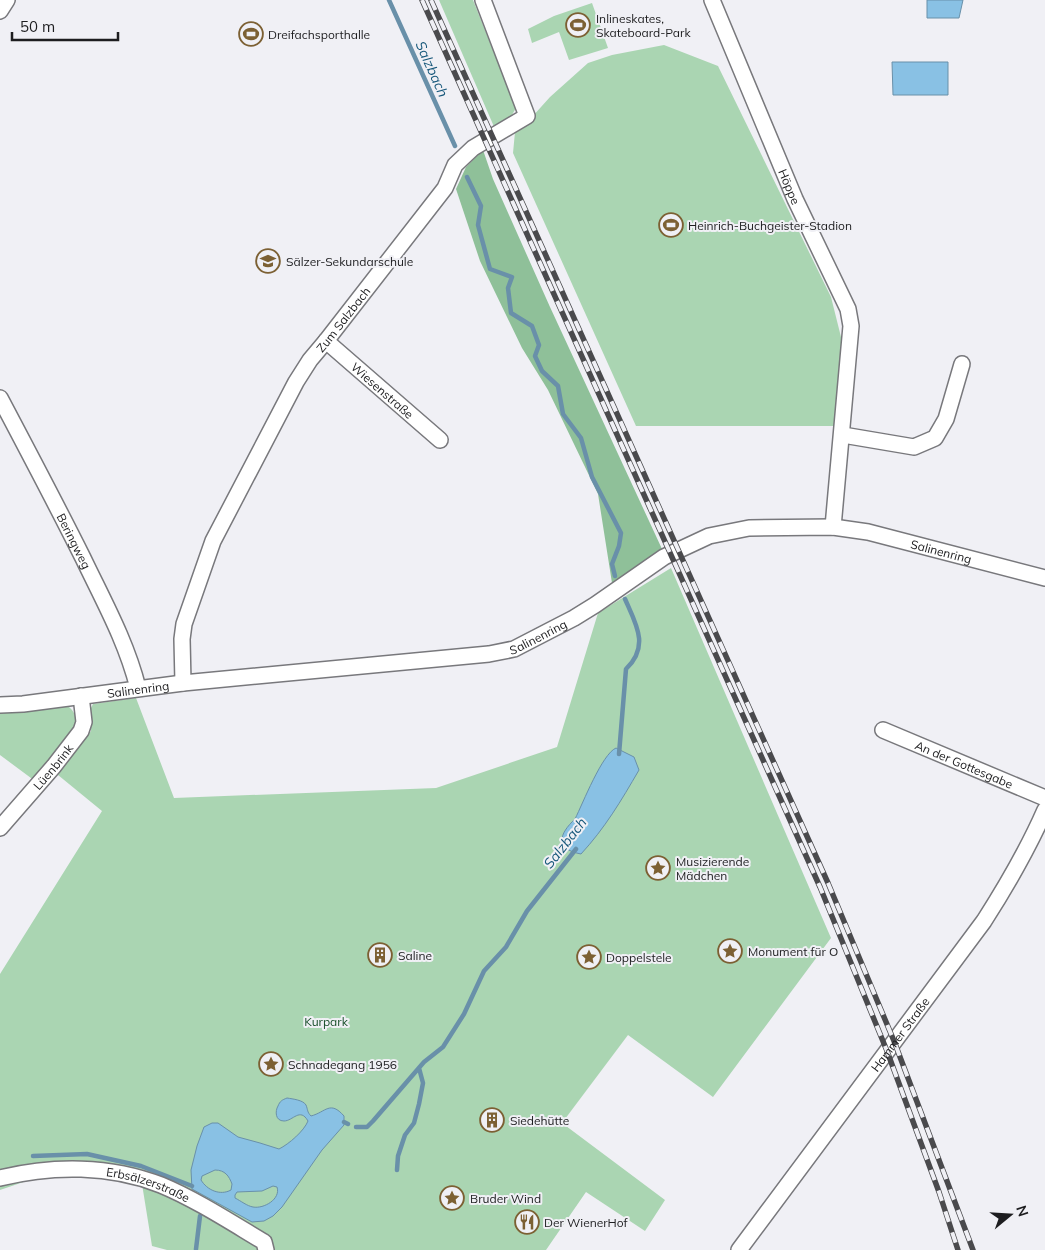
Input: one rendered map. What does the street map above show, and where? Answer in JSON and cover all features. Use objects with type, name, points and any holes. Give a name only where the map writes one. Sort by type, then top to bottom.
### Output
[{"type":"street","points":[[0,11],[7,0]]},
{"type":"street","name":"Zum Salzbach","points":[[183,683],[182,639],[184,624],[213,541],[296,382],[310,360],[445,188],[455,164],[473,148],[527,116],[483,0]]},
{"type":"street","name":"Höppe","points":[[712,0],[795,199],[848,309],[852,326],[833,528]]},
{"type":"street","name":"Wiesenstraße","points":[[326,341],[440,440]]},
{"type":"street","points":[[843,435],[914,447],[934,438],[946,419],[962,364]]},
{"type":"street","name":"Beringweg","points":[[0,398],[40,472],[118,629],[130,659],[138,688]]},
{"type":"street","name":"Salinenring","points":[[0,705],[23,704],[183,683],[489,654],[514,649],[595,605],[664,557],[709,536],[749,528],[833,528],[868,532],[1045,578]]},
{"type":"street","name":"Lüenbrink","points":[[0,828],[54,766],[81,731],[84,722],[81,696]]},
{"type":"street","name":"An der Gottesgabe","points":[[883,730],[1045,798]]},
{"type":"street","name":"Hammer Straße","points":[[739,1250],[984,921],[1031,842],[1045,810]]},
{"type":"street","name":"Erbsälzerstraße","points":[[7,1176],[90,1169],[112,1171],[146,1180],[171,1189],[264,1242],[266,1250]]},
{"type":"green space","points":[[439,0],[473,0],[516,108],[509,120],[495,129]]},
{"type":"green space","name":"Inlineskates, Skateboard-Park","points":[[592,3],[608,48],[569,60],[559,32],[532,43],[528,29],[554,16]]},
{"type":"green space","name":"Heinrich-Buchgeister-Stadion","points":[[664,45],[718,66],[831,297],[842,341],[834,426],[636,426],[513,153],[515,132],[588,63],[612,55]]},
{"type":"green space","points":[[483,150],[493,179],[550,307],[662,549],[612,583],[598,494],[548,390],[522,348],[480,261],[456,189],[466,167]]},
{"type":"green space","name":"Kurpark","points":[[671,568],[831,938],[713,1097],[628,1035],[562,1123],[665,1200],[645,1231],[586,1192],[546,1250],[167,1250],[152,1246],[142,1184],[97,1173],[50,1173],[0,1190],[0,974],[102,811],[58,775],[91,731],[89,712],[93,704],[136,698],[174,798],[436,788],[557,747],[598,613]]},
{"type":"green space","points":[[65,704],[74,714],[76,727],[35,781],[0,755],[0,709]]},
{"type":"water","points":[[927,0],[963,0],[959,18],[927,18]]},
{"type":"water","points":[[892,62],[948,62],[948,95],[893,95]]},
{"type":"water","points":[[616,748],[634,757],[639,770],[626,793],[590,844],[581,854],[572,852],[563,845],[562,840],[565,830],[575,819],[605,759]]},
{"type":"water","points":[[287,1098],[303,1102],[311,1116],[328,1108],[335,1109],[344,1116],[344,1125],[322,1150],[282,1207],[273,1216],[264,1221],[252,1222],[192,1189],[191,1170],[204,1127],[212,1123],[218,1123],[238,1137],[279,1149],[296,1137],[308,1121],[302,1115],[284,1121],[277,1118],[276,1113],[280,1102]],"holes":[[[215,1170],[224,1172],[228,1176],[232,1184],[231,1190],[218,1192],[204,1184],[201,1180],[202,1176]],[[273,1186],[277,1187],[278,1191],[274,1199],[266,1205],[257,1207],[246,1205],[235,1198],[237,1192],[262,1191]]]},
{"type":"waterway","name":"Salzbach","points":[[389,0],[455,146]]},
{"type":"waterway","name":"Salzbach","points":[[467,177],[481,206],[478,225],[490,269],[512,277],[508,288],[511,313],[532,326],[539,345],[535,356],[542,371],[558,386],[563,414],[581,438],[592,477],[621,533],[619,546],[612,564],[615,576]]},
{"type":"waterway","name":"Salzbach","points":[[619,754],[626,669],[638,652],[639,643],[639,635],[625,599]]},
{"type":"waterway","name":"Salzbach","points":[[356,1127],[367,1127],[424,1062],[443,1047],[464,1014],[484,971],[506,947],[527,911],[576,849]]},
{"type":"waterway","name":"Salzbach","points":[[397,1170],[398,1156],[405,1135],[414,1123],[419,1104],[423,1083],[419,1068]]},
{"type":"waterway","name":"Salzbach","points":[[344,1122],[348,1124]]},
{"type":"waterway","points":[[33,1156],[87,1154],[141,1166],[192,1186]]},
{"type":"waterway","points":[[196,1249],[200,1216]]},
{"type":"railway","points":[[422,0],[820,887],[887,1051],[939,1192],[958,1250]]},
{"type":"railway","points":[[431,0],[828,883],[894,1041],[973,1250]]},
{"type":"place","name":"Inlineskates, Skateboard-Park","points":[[578,25]]},
{"type":"place","name":"Dreifachsporthalle","points":[[251,34]]},
{"type":"place","name":"Heinrich-Buchgeister-Stadion","points":[[671,225]]},
{"type":"place","name":"Sälzer-Sekundarschule","points":[[268,261]]},
{"type":"place","name":"Musizierende Mädchen","points":[[658,868]]},
{"type":"place","name":"Monument für O","points":[[730,951]]},
{"type":"place","name":"Saline","points":[[380,955]]},
{"type":"place","name":"Doppelstele","points":[[589,957]]},
{"type":"place","name":"Schnadegang 1956","points":[[271,1064]]},
{"type":"place","name":"Siedehütte","points":[[492,1120]]},
{"type":"place","name":"Bruder Wind","points":[[452,1198]]},
{"type":"place","name":"Der WienerHof","points":[[527,1222]]}]
